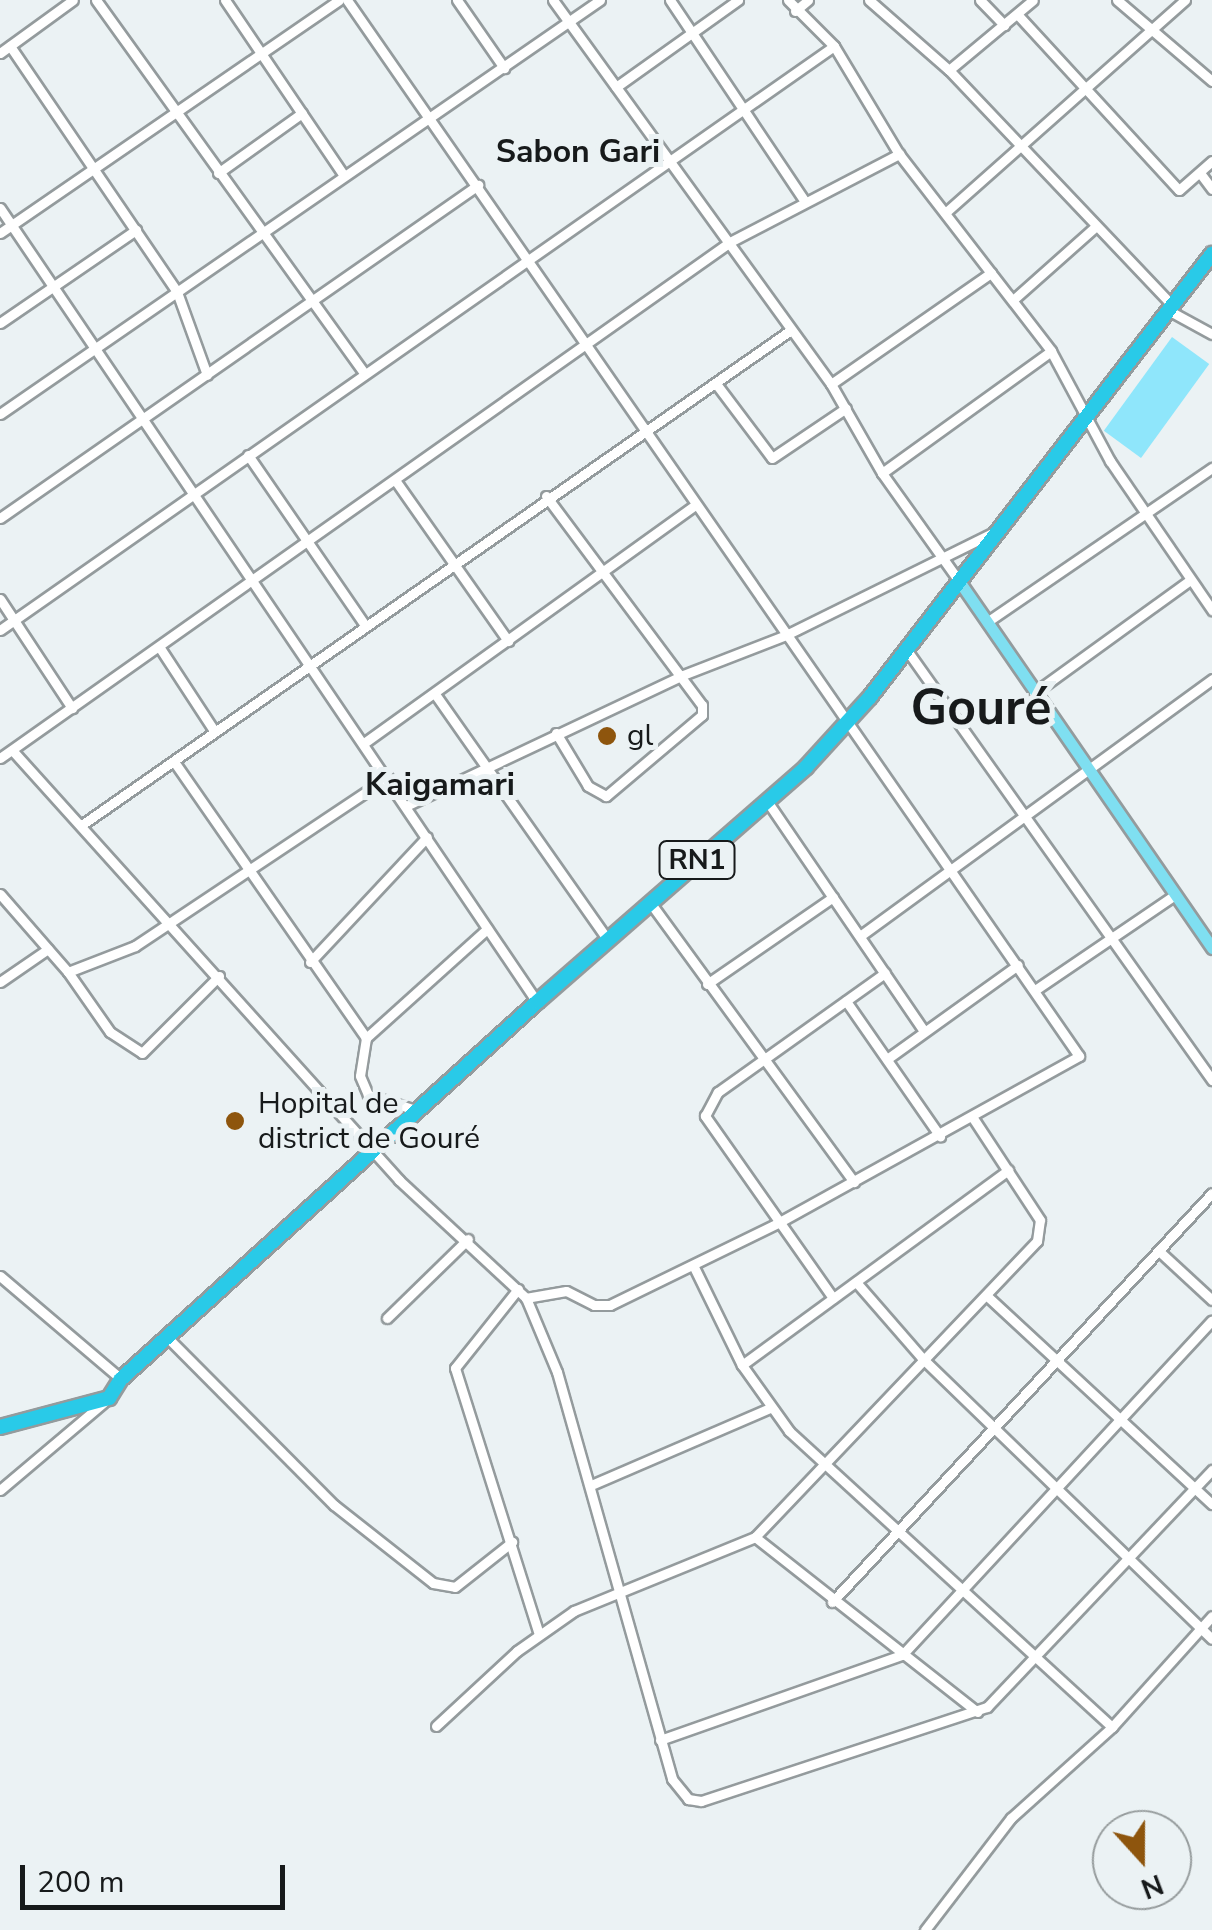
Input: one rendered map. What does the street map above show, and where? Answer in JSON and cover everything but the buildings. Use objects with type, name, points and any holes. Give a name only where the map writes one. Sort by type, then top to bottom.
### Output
[{"type":"highway","name":"RN1","points":[[109,1398],[121,1379],[536,1002],[766,801],[849,722],[1212,254]]},
{"type":"highway","points":[[0,1427],[109,1398]]},
{"type":"main road","points":[[959,581],[1212,948]]},
{"type":"street","points":[[0,53],[73,0]]},
{"type":"street","points":[[96,0],[364,373]]},
{"type":"street","points":[[225,0],[344,176]]},
{"type":"street","points":[[0,233],[339,0]]},
{"type":"street","points":[[347,0],[530,257],[695,505],[1077,1050],[1076,1062],[974,1118],[780,1222],[602,1307],[566,1291],[526,1298]]},
{"type":"street","points":[[457,0],[504,68]]},
{"type":"street","points":[[553,0],[831,384],[882,473],[959,581]]},
{"type":"street","points":[[0,414],[600,0]]},
{"type":"street","points":[[670,0],[804,200]]},
{"type":"street","points":[[616,87],[738,0]]},
{"type":"street","points":[[788,0],[834,46],[899,154],[1052,351],[1085,418],[1143,514],[1212,610]]},
{"type":"street","points":[[795,11],[808,0]]},
{"type":"street","points":[[869,0],[949,70],[1170,308],[1212,334]]},
{"type":"street","points":[[980,0],[1004,25]]},
{"type":"street","points":[[949,70],[1033,0]]},
{"type":"street","points":[[1117,0],[1212,81]]},
{"type":"street","points":[[945,213],[1185,0]]},
{"type":"street","points":[[1017,14],[1179,190],[1212,161]]},
{"type":"street","points":[[10,46],[178,292],[207,375]]},
{"type":"street","points":[[0,630],[834,46]]},
{"type":"street","points":[[218,173],[302,113]]},
{"type":"street","points":[[0,758],[252,584],[730,242],[804,200],[899,154]]},
{"type":"street","points":[[1200,173],[1212,190]]},
{"type":"street","points":[[0,518],[478,185]]},
{"type":"street","points":[[0,208],[252,584],[388,777],[536,1002]]},
{"type":"street","points":[[1014,299],[1094,228]]},
{"type":"street","points":[[0,324],[136,230]]},
{"type":"street","points":[[831,384],[991,273]]},
{"type":"street","points":[[83,824],[175,763],[642,428],[718,384],[791,330]]},
{"type":"street","points":[[882,473],[1052,351]]},
{"type":"street","points":[[718,384],[772,458],[846,408]]},
{"type":"street","points":[[248,454],[365,625]]},
{"type":"street","points":[[987,622],[1212,468]]},
{"type":"street","points":[[396,480],[508,641]]},
{"type":"street","points":[[546,496],[600,574],[698,694],[702,715],[614,794],[597,795],[588,786],[556,733]]},
{"type":"street","points":[[364,743],[695,505]]},
{"type":"street","points":[[406,806],[683,675],[786,635],[941,554],[1000,528]]},
{"type":"street","points":[[1034,693],[1190,580]]},
{"type":"street","points":[[0,599],[72,708]]},
{"type":"street","points":[[160,648],[215,732]]},
{"type":"street","points":[[906,649],[1107,940],[1212,1080]]},
{"type":"street","points":[[860,936],[1212,679]]},
{"type":"street","points":[[436,694],[607,939]]},
{"type":"street","points":[[939,719],[949,712]]},
{"type":"street","points":[[12,750],[424,1204],[468,1239],[526,1298],[557,1372],[591,1485],[614,1590],[680,1792],[701,1801],[977,1712],[1038,1656],[1212,1470]]},
{"type":"street","points":[[175,763],[366,1038]]},
{"type":"street","points":[[68,972],[122,953],[388,777]]},
{"type":"street","points":[[766,801],[924,1031]]},
{"type":"street","points":[[310,962],[427,837]]},
{"type":"street","points":[[0,895],[68,972],[110,1032],[142,1053],[220,976]]},
{"type":"street","points":[[1036,990],[1175,895]]},
{"type":"street","points":[[707,984],[833,896]]},
{"type":"street","points":[[650,901],[854,1182]]},
{"type":"street","points":[[419,1111],[368,1095],[360,1076],[366,1038],[487,928]]},
{"type":"street","points":[[0,982],[48,949]]},
{"type":"street","points":[[886,1059],[1018,965]]},
{"type":"street","points":[[833,1298],[705,1116],[718,1092],[885,974]]},
{"type":"street","points":[[846,1001],[940,1136]]},
{"type":"street","points":[[436,1726],[539,1634],[614,1590],[755,1537],[986,1295],[1042,1230],[974,1118]]},
{"type":"street","points":[[742,1365],[1008,1170]]},
{"type":"street","points":[[832,1602],[1211,1195]]},
{"type":"street","points":[[387,1318],[468,1239]]},
{"type":"street","points":[[1159,1251],[1212,1300]]},
{"type":"street","points":[[693,1265],[742,1365],[770,1408],[824,1464],[1112,1727]]},
{"type":"street","points":[[0,1276],[121,1379]]},
{"type":"street","points":[[856,1282],[924,1359],[1212,1639]]},
{"type":"street","points":[[518,1289],[455,1368],[539,1634]]},
{"type":"street","points":[[986,1295],[1212,1504]]},
{"type":"street","points":[[660,1740],[902,1655],[1059,1492],[1212,1320]]},
{"type":"street","points":[[168,1338],[334,1505],[433,1584],[456,1587],[512,1542]]},
{"type":"street","points":[[0,1490],[109,1398]]},
{"type":"street","points":[[591,1485],[770,1408]]},
{"type":"street","points":[[755,1537],[832,1602],[977,1712]]},
{"type":"street","points":[[924,1930],[1011,1818],[1112,1727],[1212,1616]]},
{"type":"shaded area","points":[[1172,337],[1209,364],[1141,458],[1104,431]]},
{"type":"place","name":"gl","points":[[607,736]]},
{"type":"place","name":"Hopital de district de Gouré","points":[[235,1121]]},
{"type":"district","name":"Sabon Gari","points":[[578,152]]},
{"type":"district","name":"Gouré","points":[[981,708]]},
{"type":"district","name":"Kaigamari","points":[[440,785]]}]
